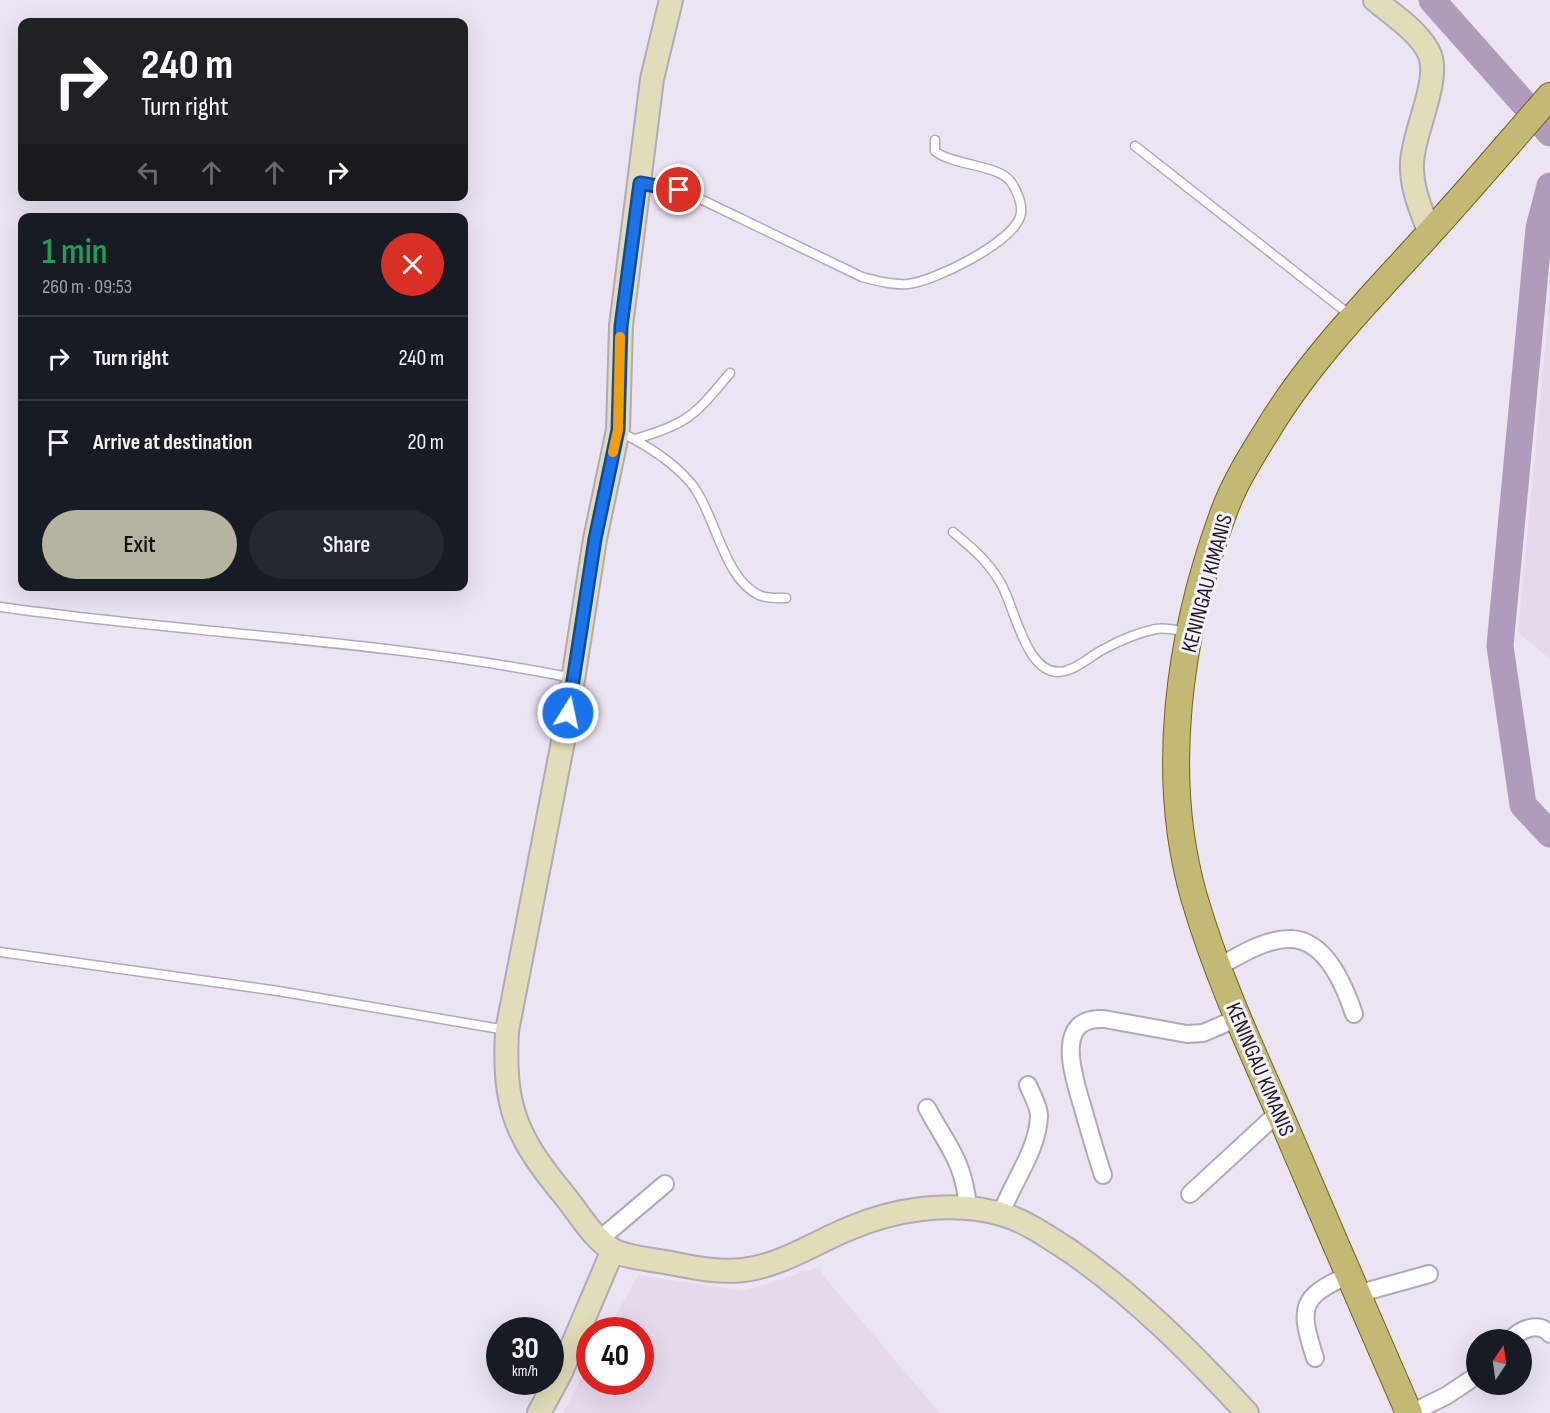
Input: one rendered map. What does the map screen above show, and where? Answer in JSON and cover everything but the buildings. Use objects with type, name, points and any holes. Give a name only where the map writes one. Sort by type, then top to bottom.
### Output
[{"type":"main road","name":"KENINGAU KIMANIS","points":[[1410,1413],[1238,1018],[1194,896],[1180,817],[1177,774],[1179,707],[1189,632],[1223,513],[1244,471],[1287,400],[1352,318],[1550,96]]},
{"type":"street","points":[[671,0],[652,79],[621,326],[627,435],[595,539],[574,678],[507,1030],[505,1063],[509,1106],[521,1137],[542,1169],[607,1245],[701,1269],[744,1270],[809,1248],[881,1216],[916,1209],[968,1208],[1001,1214],[1040,1231],[1129,1295],[1246,1413]]},
{"type":"street","points":[[1375,0],[1418,39],[1431,57],[1430,83],[1412,162],[1413,184],[1430,233]]},
{"type":"street","points":[[1218,967],[1247,951],[1272,942],[1293,939],[1317,950],[1335,972],[1354,1014]]},
{"type":"street","points":[[1102,1175],[1070,1060],[1072,1040],[1078,1026],[1092,1018],[1104,1018],[1187,1034],[1203,1032],[1238,1018]]},
{"type":"street","points":[[1001,1214],[1029,1153],[1038,1123],[1037,1107],[1028,1085]]},
{"type":"street","points":[[927,1108],[958,1160],[966,1183],[968,1208]]},
{"type":"street","points":[[1190,1194],[1279,1112]]},
{"type":"street","points":[[538,1413],[561,1372],[607,1245],[665,1184]]},
{"type":"street","points":[[1315,1358],[1305,1319],[1311,1297],[1322,1287],[1429,1274]]},
{"type":"street","points":[[1525,1329],[1534,1327],[1545,1329],[1550,1334]]},
{"type":"street","points":[[1410,1413],[1446,1396],[1466,1383]]},
{"type":"lane","points":[[640,183],[692,195],[862,277],[886,284],[909,284],[932,277],[971,258],[1010,232],[1020,216],[1019,197],[1010,179],[989,170],[942,157],[935,151],[935,140]]},
{"type":"lane","points":[[1135,146],[1352,318]]},
{"type":"lane","points":[[627,435],[672,429],[692,416],[729,373]]},
{"type":"lane","points":[[627,435],[652,448],[691,483],[730,563],[748,588],[760,596],[786,598]]},
{"type":"lane","points":[[953,532],[989,564],[1002,585],[1035,660],[1045,669],[1062,672],[1082,665],[1104,649],[1158,629],[1189,632]]},
{"type":"lane","points":[[0,607],[138,624],[290,638],[524,668],[574,678]]},
{"type":"lane","points":[[0,952],[278,991],[507,1030]]},
{"type":"shaded area","points":[[1550,296],[1550,659],[1518,632]]},
{"type":"shaded area","points":[[819,1267],[825,1278],[940,1413],[563,1413],[576,1388],[576,1395],[654,1395],[654,1317],[615,1317],[638,1275],[744,1291]]},
{"type":"waterway","points":[[1432,0],[1550,133]]},
{"type":"waterway","points":[[1550,186],[1539,228],[1500,646],[1523,805],[1550,834]]},
{"type":"slow traffic","points":[[613,452],[618,430],[620,337]]},
{"type":"route","points":[[568,713],[595,539],[618,430],[621,326],[640,183],[679,190]]}]
